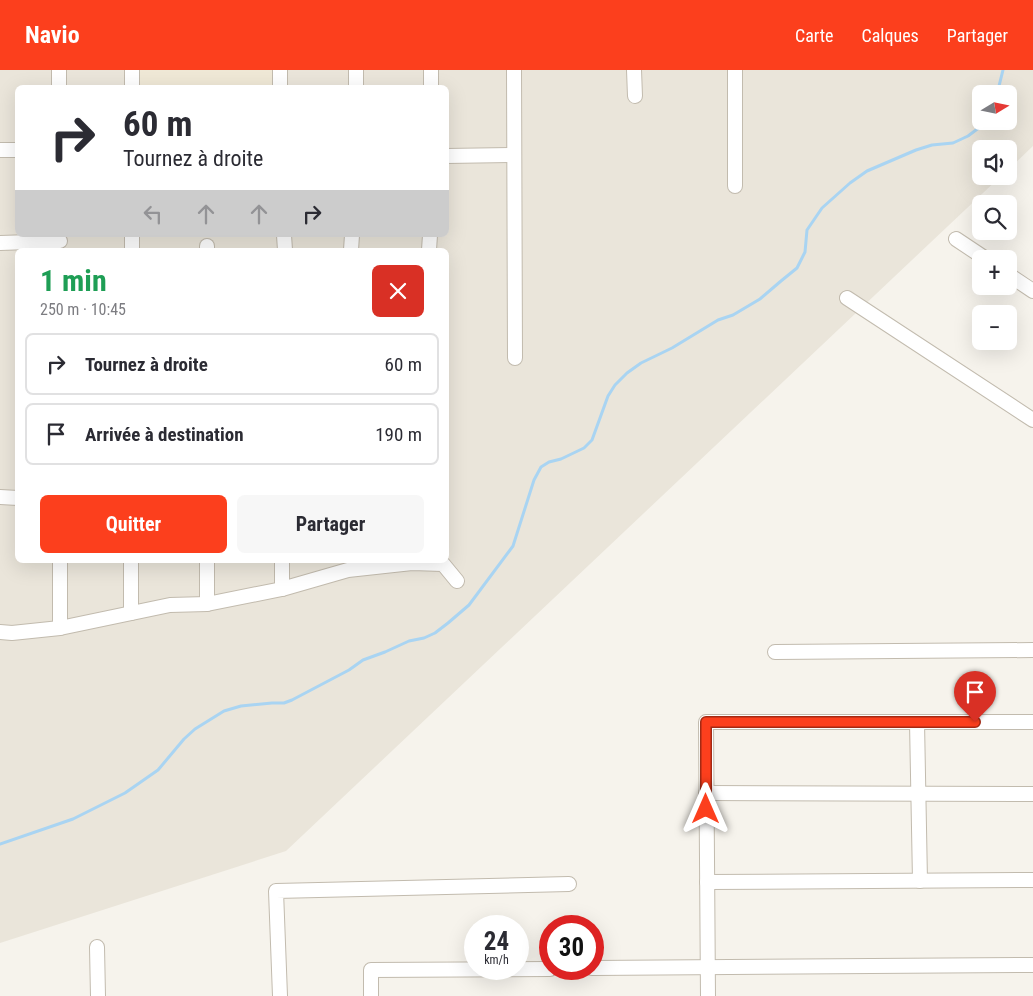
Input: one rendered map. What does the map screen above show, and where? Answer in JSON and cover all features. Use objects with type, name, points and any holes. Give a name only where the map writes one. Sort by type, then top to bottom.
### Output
[{"type":"street","points":[[59,70],[59,85]]},
{"type":"street","points":[[132,70],[132,85]]},
{"type":"street","points":[[280,70],[280,85]]},
{"type":"street","points":[[356,70],[356,85]]},
{"type":"street","points":[[431,70],[431,85]]},
{"type":"street","points":[[514,70],[515,358]]},
{"type":"street","points":[[634,70],[635,96]]},
{"type":"street","points":[[735,70],[735,186]]},
{"type":"street","points":[[0,150],[15,150]]},
{"type":"street","points":[[449,156],[514,155]]},
{"type":"street","points":[[956,238],[973,250]]},
{"type":"street","points":[[0,243],[60,242]]},
{"type":"street","points":[[1017,280],[1033,291]]},
{"type":"street","points":[[847,298],[1033,420]]},
{"type":"street","points":[[0,498],[15,498]]},
{"type":"street","points":[[60,563],[60,628]]},
{"type":"street","points":[[131,563],[131,613]]},
{"type":"street","points":[[207,563],[207,604]]},
{"type":"street","points":[[282,563],[282,589]]},
{"type":"street","points":[[0,632],[12,633],[60,628],[170,605],[207,604],[282,589],[348,565],[443,564],[457,581]]},
{"type":"street","points":[[775,652],[1033,650]]},
{"type":"street","points":[[708,996],[706,722],[1033,722]]},
{"type":"street","points":[[917,722],[920,881]]},
{"type":"street","points":[[706,793],[1033,794]]},
{"type":"street","points":[[707,882],[1033,880]]},
{"type":"street","points":[[280,996],[276,891],[569,884]]},
{"type":"street","points":[[98,947],[98,996]]},
{"type":"street","points":[[604,968],[1033,964]]},
{"type":"street","points":[[371,996],[371,970],[539,969]]},
{"type":"shaded area","points":[[0,70],[1033,70],[1033,146],[1017,161],[1017,140],[972,140],[972,185],[991,185],[981,195],[972,195],[972,203],[286,851],[0,943]]},
{"type":"shaded area","points":[[140,70],[274,70],[274,85],[140,85]]},
{"type":"waterway","points":[[999,85],[1003,70]]},
{"type":"waterway","points":[[0,844],[73,819],[125,793],[158,770],[195,729],[224,711],[241,706],[284,703],[349,670],[363,660],[409,641],[424,638],[435,633],[469,605],[513,546],[534,480],[541,467],[584,448],[592,440],[608,396],[615,385],[627,373],[641,363],[672,348],[718,320],[733,315],[760,299],[797,268],[805,252],[807,230],[822,208],[850,183],[867,171],[916,150],[932,145],[953,143],[976,130]]},
{"type":"route","points":[[706,809],[706,722],[975,722]]}]
